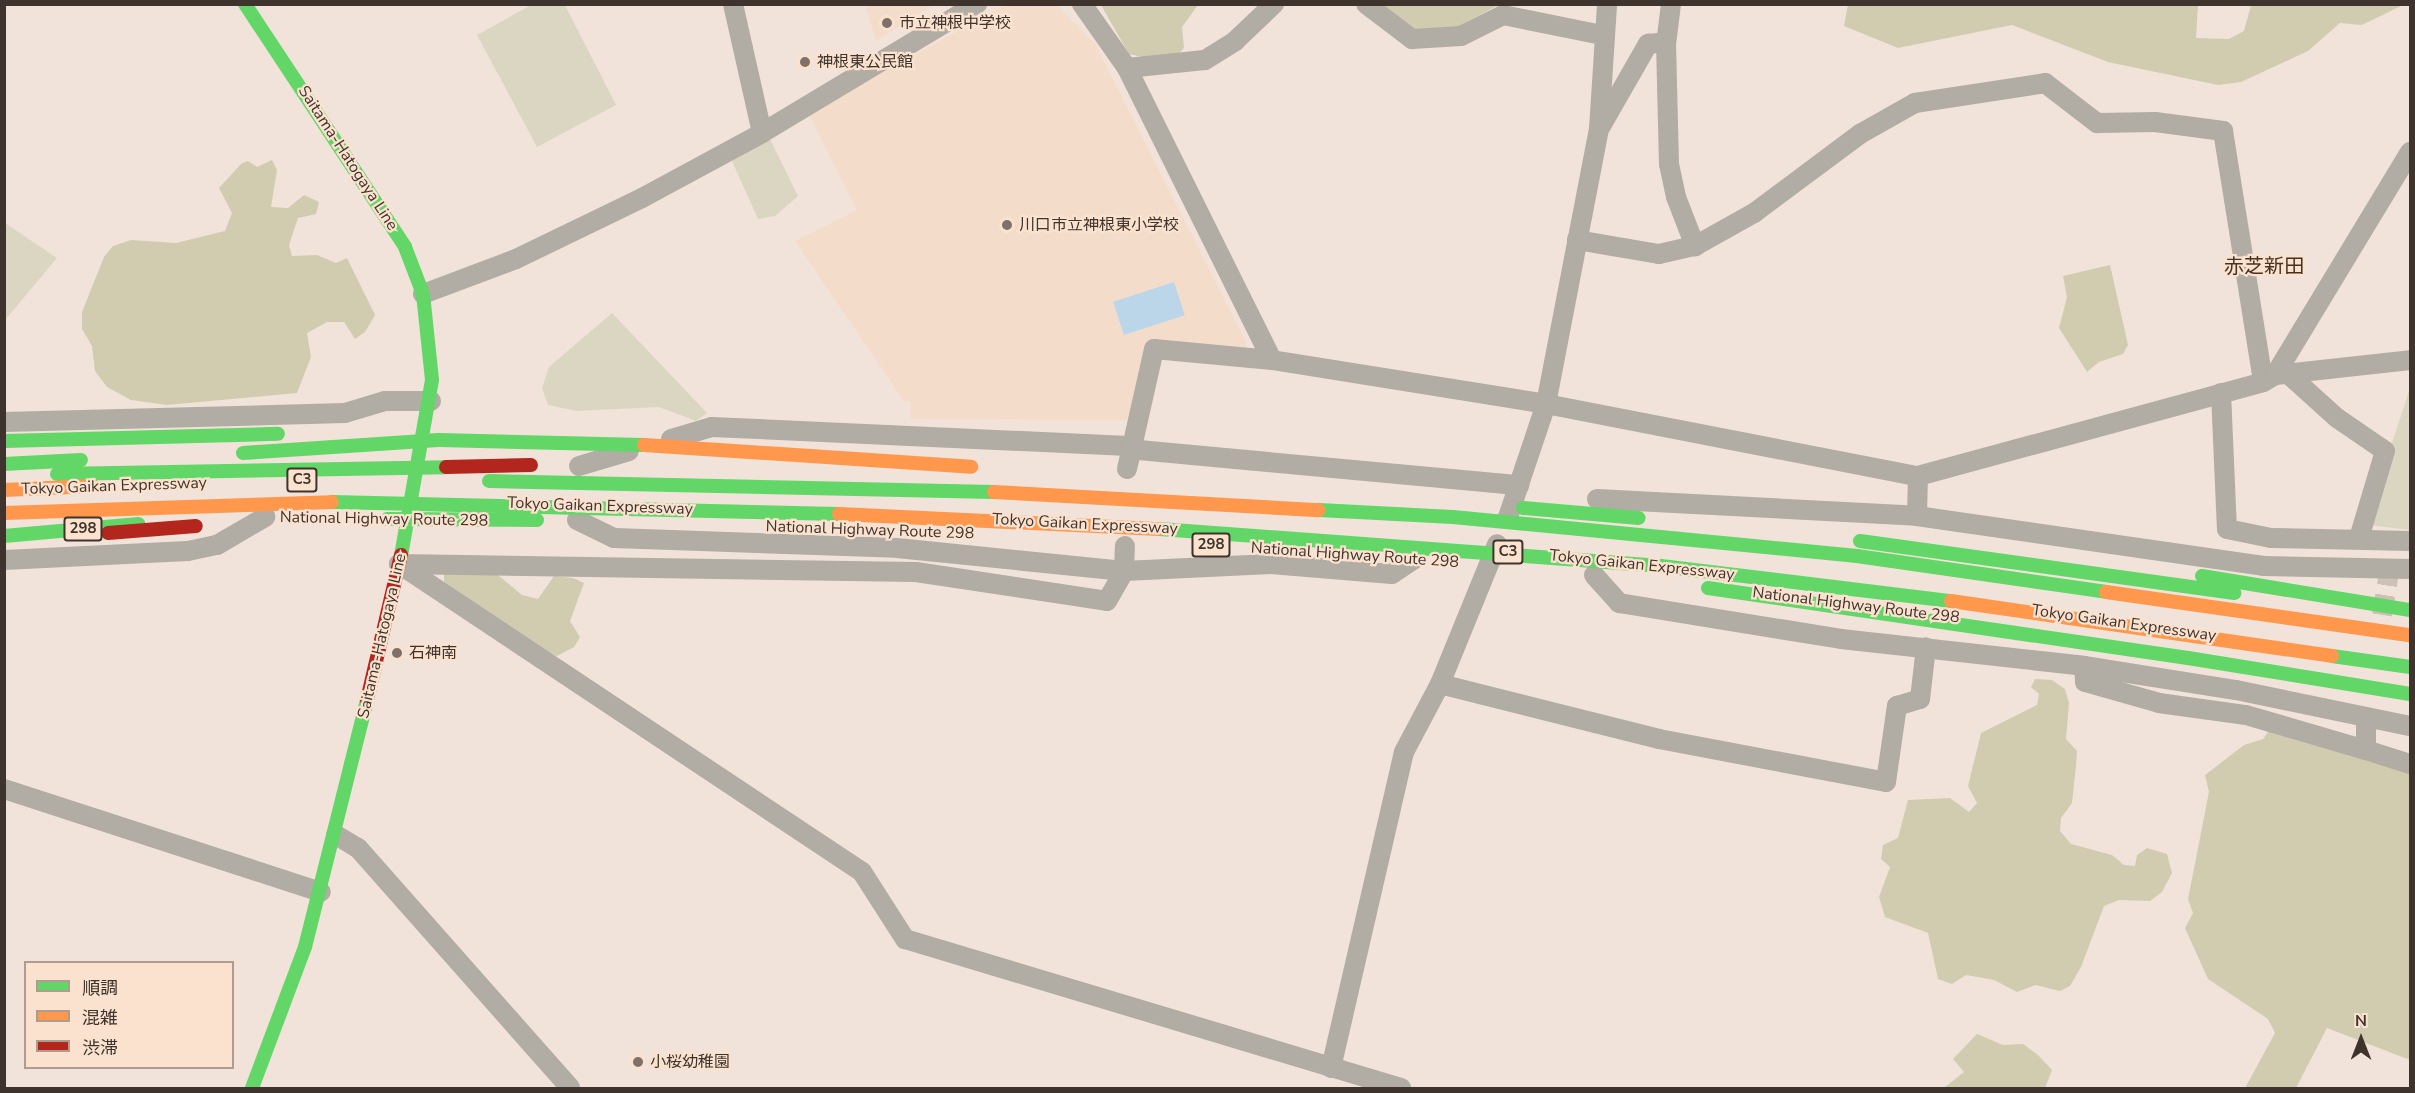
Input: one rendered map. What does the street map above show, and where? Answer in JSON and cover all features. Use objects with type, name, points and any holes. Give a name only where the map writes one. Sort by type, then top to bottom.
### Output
[{"type":"main road","name":"Saitama-Hatogaya Line","points":[[245,4],[375,195],[405,247],[423,294],[431,345],[431,401],[420,465],[336,834],[321,892],[252,1089]]},
{"type":"main road","points":[[4,441],[233,432],[439,440],[569,440],[702,453],[992,469]]},
{"type":"main road","points":[[231,454],[439,440]]},
{"type":"main road","points":[[4,464],[183,456]]},
{"type":"main road","points":[[4,476],[420,465],[545,466]]},
{"type":"main road","points":[[574,466],[635,466]]},
{"type":"main road","points":[[753,469],[1040,478]]},
{"type":"main road","points":[[1131,472],[1293,506]]},
{"type":"main road","name":"Tokyo Gaikan Expressway","points":[[4,490],[337,479],[735,483],[1293,506],[1857,556],[2410,635]]},
{"type":"main road","points":[[1307,493],[1649,519]]},
{"type":"main road","points":[[4,542],[488,503]]},
{"type":"main road","name":"Tokyo Gaikan Expressway","points":[[4,513],[186,506],[488,503],[1091,523],[1445,546],[1866,589],[2410,667]]},
{"type":"main road","name":"National Highway Route 298","points":[[4,529],[265,518],[325,518]]},
{"type":"main road","name":"National Highway Route 298","points":[[349,518],[577,520],[1121,540],[1414,559],[1651,581]]},
{"type":"main road","name":"298","points":[[4,536],[160,522]]},
{"type":"main road","points":[[1794,534],[2003,547],[2410,610]]},
{"type":"main road","points":[[1837,538],[2410,621]]},
{"type":"main road","name":"National Highway Route 298","points":[[2410,683],[2114,636],[1702,587],[2410,693]]},
{"type":"street","points":[[733,4],[762,133]]},
{"type":"street","points":[[1082,4],[1126,68],[1272,360]]},
{"type":"street","points":[[1126,68],[1204,60],[1235,41],[1274,4]]},
{"type":"street","points":[[1366,4],[1412,39],[1461,36],[1503,15],[1602,35]]},
{"type":"street","points":[[1331,1068],[1404,752],[1440,684],[1489,565],[1512,507],[1546,404],[1599,129],[1602,35],[1607,4]]},
{"type":"street","points":[[1671,4],[1666,42],[1669,164],[1676,197],[1695,246]]},
{"type":"street","points":[[423,294],[516,259],[762,133],[972,5]]},
{"type":"street","points":[[1599,129],[1648,44],[1666,42]]},
{"type":"street","points":[[1577,240],[1659,254],[1695,246],[1754,213],[1860,134],[1915,103],[2045,83],[2097,123],[2155,122],[2223,131],[2275,377],[2385,451],[2359,538]]},
{"type":"street","points":[[2275,377],[2410,152]]},
{"type":"street","points":[[1131,472],[1154,349],[1272,360],[1546,404],[1918,476],[2275,377],[2410,360]]},
{"type":"street","points":[[2221,393],[2227,529],[2271,538],[2359,538],[2401,541],[2390,566]]},
{"type":"street","points":[[4,423],[345,413],[385,401],[431,401]]},
{"type":"street","points":[[574,466],[712,427],[1131,472],[1519,485]]},
{"type":"street","points":[[1917,516],[1918,476]]},
{"type":"street","points":[[1570,512],[1582,499],[1917,516],[2263,566],[2390,566],[2410,569]]},
{"type":"street","points":[[4,560],[188,551],[217,545],[265,518]]},
{"type":"street","points":[[577,520],[614,538],[897,548],[1124,571],[1271,564],[1392,574],[1414,559]]},
{"type":"street","points":[[399,564],[916,573],[1107,601],[1124,571],[1125,546]]},
{"type":"street","points":[[399,564],[862,872],[905,939],[1401,1089]]},
{"type":"street","points":[[1594,575],[1619,603],[1841,639],[2084,666],[2236,690],[2410,726]]},
{"type":"street","points":[[1440,684],[1659,739],[1886,782],[1897,706],[1920,699],[1926,647]]},
{"type":"street","points":[[2084,666],[2085,682],[2159,703],[2246,715],[2410,764]]},
{"type":"street","points":[[2366,718],[2366,750]]},
{"type":"street","points":[[4,789],[321,892]]},
{"type":"street","points":[[336,834],[358,848],[570,1089]]},
{"type":"shaded area","name":"市立神根中学校","points":[[865,4],[933,4],[933,5],[876,41]]},
{"type":"shaded area","points":[[531,5],[565,5],[616,105],[537,147],[477,35]]},
{"type":"shaded area","name":"川口市立神根東小学校","points":[[1005,5],[1057,5],[1095,44],[1246,342],[1246,351],[1147,340],[1133,411],[1127,420],[911,419],[910,401],[904,401],[795,241],[857,210],[808,113]]},
{"type":"shaded area","points":[[1101,5],[1198,5],[1182,27],[1184,48],[1176,57],[1147,58],[1129,54]]},
{"type":"shaded area","points":[[1380,5],[1498,5],[1452,30],[1420,33]]},
{"type":"shaded area","points":[[1848,5],[2198,5],[2196,38],[2229,39],[2244,31],[2251,5],[2403,5],[2362,25],[2340,23],[2308,51],[2241,82],[2218,85],[2108,62],[2012,25],[1898,48],[1844,26]]},
{"type":"shaded area","points":[[769,137],[798,196],[775,216],[758,219],[732,161]]},
{"type":"shaded area","points":[[272,160],[277,170],[271,207],[288,208],[304,195],[319,202],[316,214],[298,218],[289,245],[292,256],[317,255],[336,263],[347,258],[375,315],[365,332],[355,339],[344,322],[327,322],[307,333],[311,357],[297,393],[167,405],[131,400],[107,387],[95,371],[92,346],[82,329],[82,312],[104,257],[113,246],[131,240],[176,243],[225,231],[232,213],[219,188],[242,163],[248,161],[257,167]]},
{"type":"shaded area","points":[[5,223],[57,258],[5,320]]},
{"type":"shaded area","points":[[2110,265],[2128,345],[2123,354],[2099,362],[2087,372],[2059,328],[2067,297],[2063,276]]},
{"type":"shaded area","points":[[612,313],[707,413],[696,421],[659,407],[577,411],[548,405],[542,388],[549,367]]},
{"type":"shaded area","points":[[2410,388],[2410,530],[2368,525],[2391,446]]},
{"type":"shaded area","points":[[444,571],[493,571],[522,595],[538,599],[554,576],[573,578],[584,583],[570,621],[580,637],[574,647],[557,656],[546,652],[444,582]]},
{"type":"shaded area","points":[[2035,679],[2052,680],[2065,689],[2069,703],[2066,739],[2077,751],[2072,803],[2061,818],[2060,831],[2071,844],[2112,855],[2124,865],[2135,866],[2137,855],[2147,848],[2167,854],[2172,873],[2162,892],[2150,901],[2119,900],[2104,906],[2081,967],[2070,986],[2060,991],[2035,985],[2017,992],[1994,980],[1966,975],[1952,984],[1938,979],[1928,933],[1885,917],[1879,897],[1890,867],[1881,859],[1883,845],[1898,838],[1908,800],[1950,798],[1969,812],[1977,803],[1968,786],[1981,733],[2037,705],[2039,694],[2031,687]]},
{"type":"shaded area","points":[[2270,729],[2410,772],[2410,1060],[2327,1028],[2296,1088],[2245,1088],[2275,1033],[2268,1019],[2208,979],[2185,928],[2193,913],[2188,899],[2209,792],[2205,775],[2244,745],[2263,739]]},
{"type":"shaded area","points":[[1977,1034],[2003,1045],[2023,1044],[2038,1055],[2052,1070],[2045,1088],[1944,1088],[1964,1072],[1953,1059]]},
{"type":"water","points":[[1174,282],[1185,315],[1124,335],[1113,302]]},
{"type":"tunnel","points":[[2382,615],[2390,566]]},
{"type":"traffic: fast","points":[[245,4],[405,247],[423,294],[432,380],[401,555]]},
{"type":"traffic: fast","points":[[4,441],[278,434]]},
{"type":"traffic: fast","points":[[243,453],[439,440],[644,445]]},
{"type":"traffic: fast","points":[[4,464],[81,460]]},
{"type":"traffic: fast","points":[[57,474],[446,467]]},
{"type":"traffic: fast","points":[[489,481],[994,492]]},
{"type":"traffic: fast","points":[[332,502],[839,514]]},
{"type":"traffic: fast","points":[[1523,508],[1639,518]]},
{"type":"traffic: fast","points":[[1319,510],[1453,517],[1857,556],[2106,592]]},
{"type":"traffic: fast","points":[[387,519],[537,520]]},
{"type":"traffic: fast","points":[[4,536],[138,524]]},
{"type":"traffic: fast","points":[[1160,529],[1661,566],[1951,601]]},
{"type":"traffic: fast","points":[[1860,541],[2234,593]]},
{"type":"traffic: fast","points":[[2202,576],[2410,610]]},
{"type":"traffic: fast","points":[[1708,588],[2188,658]]},
{"type":"traffic: fast","points":[[2332,656],[2410,667]]},
{"type":"traffic: fast","points":[[2188,658],[2410,694]]},
{"type":"traffic: fast","points":[[252,1088],[305,947],[367,700]]},
{"type":"traffic: jam","points":[[446,467],[531,465]]},
{"type":"traffic: jam","points":[[108,533],[196,526]]},
{"type":"traffic: jam","points":[[367,700],[401,555]]},
{"type":"traffic: slow","points":[[644,445],[971,467]]},
{"type":"traffic: slow","points":[[4,490],[93,486]]},
{"type":"traffic: slow","points":[[994,492],[1319,510]]},
{"type":"traffic: slow","points":[[4,513],[332,502]]},
{"type":"traffic: slow","points":[[839,514],[1160,529]]},
{"type":"traffic: slow","points":[[2106,592],[2410,635]]},
{"type":"traffic: slow","points":[[1951,601],[2332,656]]},
{"type":"place","name":"市立神根中学校","points":[[887,23]]},
{"type":"place","name":"神根東公民館","points":[[805,62]]},
{"type":"place","name":"川口市立神根東小学校","points":[[1007,225]]},
{"type":"place","name":"石神南","points":[[397,653]]},
{"type":"place","name":"小桜幼稚園","points":[[638,1062]]},
{"type":"district","name":"赤芝新田","points":[[2264,266]]}]
